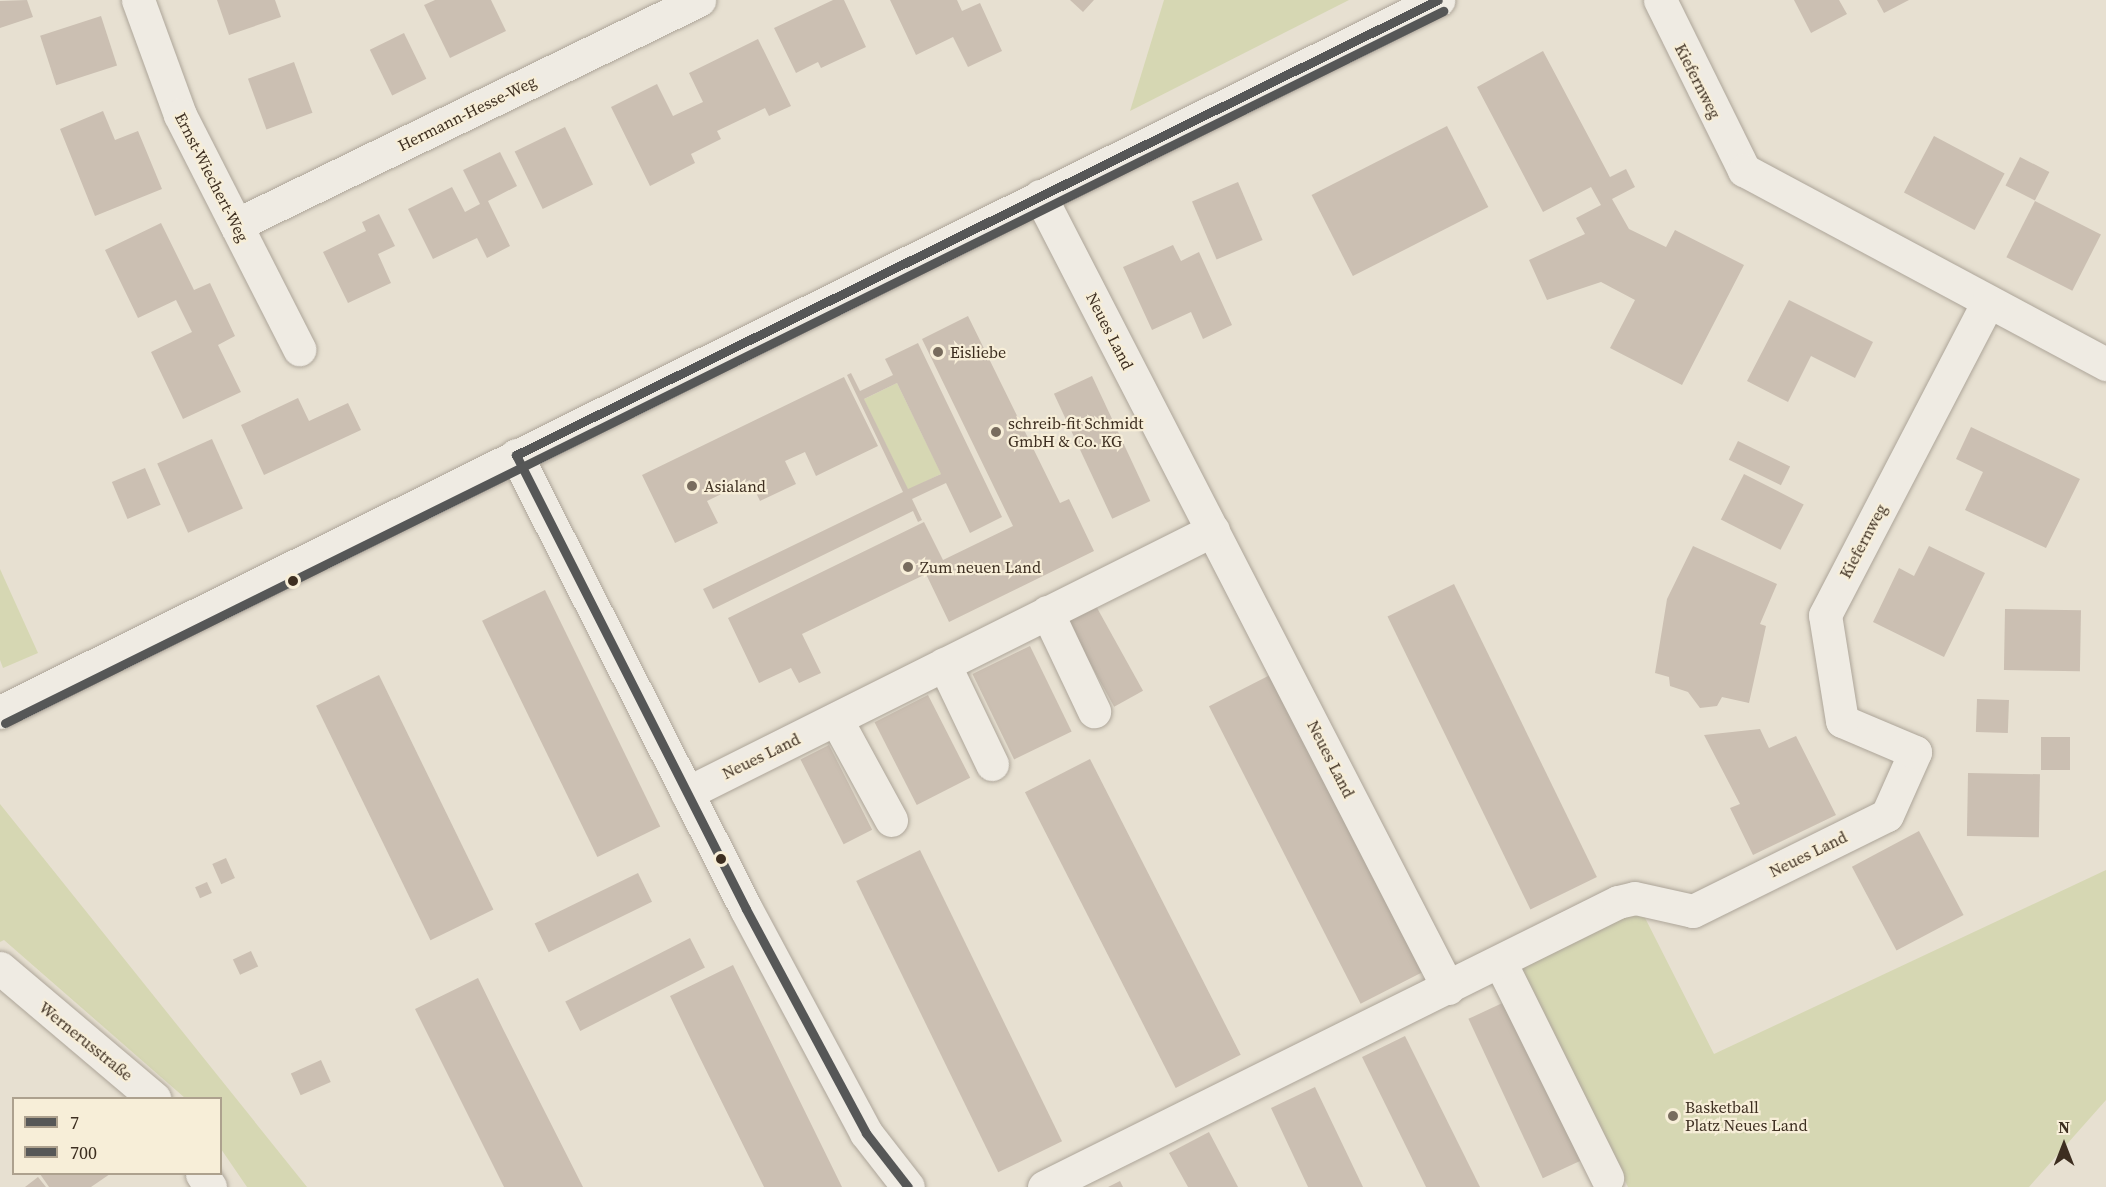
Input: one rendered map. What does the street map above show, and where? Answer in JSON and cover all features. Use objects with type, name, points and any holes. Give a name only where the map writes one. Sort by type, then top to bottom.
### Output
[{"type":"street","name":"Ernst-Wiechert-Weg","points":[[138,0],[180,115],[299,348]]},
{"type":"street","name":"Hermann-Hesse-Weg","points":[[236,225],[699,0]]},
{"type":"street","points":[[0,712],[1438,0]]},
{"type":"street","name":"Kiefernweg","points":[[1660,0],[1744,170],[2106,364]]},
{"type":"street","name":"Neues Land","points":[[1040,196],[1448,988]]},
{"type":"street","name":"Kiefernweg","points":[[1915,752],[1842,721],[1825,615],[1988,302]]},
{"type":"street","points":[[516,455],[687,793],[866,1133],[908,1187]]},
{"type":"street","name":"Neues Land","points":[[687,793],[1213,530]]},
{"type":"street","points":[[1047,612],[1094,711]]},
{"type":"street","points":[[944,664],[992,764]]},
{"type":"street","points":[[836,718],[891,820]]},
{"type":"street","name":"Neues Land","points":[[1044,1187],[1618,902],[1635,898],[1693,911],[1887,815],[1915,752]]},
{"type":"street","points":[[1500,962],[1607,1178]]},
{"type":"street","name":"Wernerusstraße","points":[[5,985],[153,1097]]},
{"type":"green space","points":[[1164,0],[1349,0],[1130,111]]},
{"type":"green space","points":[[897,383],[941,474],[908,490],[864,399]]},
{"type":"green space","points":[[0,569],[38,653],[3,668],[0,660]]},
{"type":"green space","points":[[0,804],[307,1187],[247,1187],[222,1150],[222,1097],[184,1097],[4,940],[0,942]]},
{"type":"green space","points":[[2106,870],[2106,1100],[2029,1187],[1628,1187],[1517,965],[1638,904],[1714,1054]]},
{"type":"building","points":[[27,0],[33,17],[0,28],[0,1]]},
{"type":"building","points":[[217,0],[275,0],[281,17],[229,35]]},
{"type":"building","points":[[435,0],[491,0],[506,31],[450,58],[424,5]]},
{"type":"building","points":[[833,0],[844,0],[866,47],[821,68],[818,62],[796,73],[774,28]]},
{"type":"building","points":[[890,0],[957,0],[962,11],[980,3],[1002,51],[968,67],[953,37],[916,55]]},
{"type":"building","points":[[1070,0],[1094,0],[1083,12]]},
{"type":"building","points":[[1794,0],[1839,0],[1847,14],[1811,33]]},
{"type":"building","points":[[1877,0],[1909,0],[1884,13]]},
{"type":"building","points":[[101,16],[117,65],[56,85],[40,36]]},
{"type":"building","points":[[404,33],[426,79],[392,95],[370,50]]},
{"type":"building","points":[[758,39],[791,106],[769,116],[765,108],[717,131],[721,139],[691,154],[695,163],[650,186],[611,107],[657,84],[673,116],[703,102],[689,73]]},
{"type":"building","points":[[1543,51],[1610,177],[1626,169],[1635,187],[1612,199],[1629,229],[1666,247],[1675,230],[1744,265],[1682,385],[1610,348],[1635,300],[1601,282],[1547,300],[1529,260],[1585,234],[1576,218],[1601,205],[1591,187],[1543,212],[1477,87]]},
{"type":"building","points":[[294,62],[312,113],[266,130],[248,79]]},
{"type":"building","points":[[103,111],[115,140],[138,131],[162,189],[95,216],[60,129]]},
{"type":"building","points":[[1447,126],[1488,207],[1353,276],[1312,195]]},
{"type":"building","points":[[565,127],[593,185],[543,209],[515,152]]},
{"type":"building","points":[[1934,136],[2005,174],[1975,230],[1904,193]]},
{"type":"building","points":[[500,152],[517,186],[488,201],[510,246],[487,258],[477,238],[433,259],[408,209],[452,187],[465,212],[480,204],[463,170]]},
{"type":"building","points":[[2020,157],[2049,172],[2035,200],[2005,186]]},
{"type":"building","points":[[1238,182],[1263,240],[1217,260],[1192,202]]},
{"type":"building","points":[[2035,201],[2101,235],[2072,291],[2006,257]]},
{"type":"building","points":[[379,214],[395,246],[378,254],[391,283],[348,303],[323,252],[366,231],[362,222]]},
{"type":"building","points":[[161,223],[194,290],[210,283],[235,336],[218,345],[241,392],[183,419],[151,352],[192,332],[176,300],[138,318],[105,250]]},
{"type":"building","points":[[1173,245],[1181,261],[1199,252],[1232,325],[1203,339],[1191,312],[1152,330],[1123,267]]},
{"type":"building","points":[[1789,300],[1873,342],[1855,378],[1811,356],[1788,402],[1747,381]]},
{"type":"building","points":[[968,316],[1060,503],[1069,499],[1094,551],[949,622],[926,574],[802,634],[821,673],[799,683],[791,668],[759,683],[728,618],[924,522],[943,560],[1013,526],[922,339]]},
{"type":"building","points":[[918,343],[1002,517],[970,533],[946,483],[912,499],[922,520],[918,522],[913,511],[713,609],[703,589],[903,492],[847,375],[851,373],[860,391],[893,375],[885,359]],"holes":[[[897,383],[941,474],[908,489],[864,399]]]},
{"type":"building","points":[[1092,376],[1150,501],[1112,519],[1054,394]]},
{"type":"building","points":[[844,377],[878,446],[816,476],[805,452],[785,461],[796,484],[760,501],[750,480],[707,501],[718,523],[675,543],[642,475]]},
{"type":"building","points":[[298,398],[309,421],[348,403],[361,430],[264,475],[241,425]]},
{"type":"building","points":[[1971,427],[2080,479],[2046,548],[1965,510],[1983,472],[1956,459]]},
{"type":"building","points":[[212,439],[243,508],[188,533],[157,463]]},
{"type":"building","points":[[1738,441],[1790,466],[1781,485],[1729,460]]},
{"type":"building","points":[[145,468],[161,505],[127,519],[112,482]]},
{"type":"building","points":[[1744,474],[1804,504],[1781,550],[1721,519]]},
{"type":"building","points":[[1693,546],[1777,584],[1760,624],[1766,626],[1749,703],[1722,697],[1717,706],[1700,708],[1688,692],[1670,686],[1669,677],[1655,673],[1667,599]]},
{"type":"building","points":[[1929,546],[1985,573],[1944,657],[1873,622],[1899,568],[1914,576]]},
{"type":"building","points":[[1454,584],[1597,877],[1530,909],[1387,616]]},
{"type":"building","points":[[545,590],[660,826],[597,857],[482,621]]},
{"type":"building","points":[[1096,606],[1143,691],[1114,707],[1067,622]]},
{"type":"building","points":[[2005,609],[2081,610],[2080,671],[2004,670]]},
{"type":"building","points":[[1030,646],[1072,731],[1014,759],[972,674]]},
{"type":"building","points":[[1274,673],[1426,971],[1361,1004],[1209,706]]},
{"type":"building","points":[[379,675],[493,910],[430,940],[316,706]]},
{"type":"building","points":[[928,695],[970,778],[917,805],[875,722]]},
{"type":"building","points":[[1977,699],[2009,700],[2008,733],[1976,732]]},
{"type":"building","points":[[1760,729],[1769,748],[1796,736],[1836,815],[1753,855],[1730,808],[1740,804],[1704,735]]},
{"type":"building","points":[[2041,737],[2070,737],[2070,770],[2041,770]]},
{"type":"building","points":[[829,745],[872,830],[844,844],[800,760]]},
{"type":"building","points":[[1090,759],[1241,1055],[1176,1088],[1025,792]]},
{"type":"building","points":[[1968,773],[2040,774],[2039,837],[1967,836]]},
{"type":"building","points":[[1919,831],[1964,915],[1896,951],[1852,867]]},
{"type":"building","points":[[920,850],[1062,1141],[998,1172],[856,881]]},
{"type":"building","points":[[226,858],[235,878],[221,884],[212,864]]},
{"type":"building","points":[[638,873],[652,902],[549,952],[535,923]]},
{"type":"building","points":[[207,882],[212,893],[200,898],[195,887]]},
{"type":"building","points":[[690,938],[705,967],[580,1031],[565,1002]]},
{"type":"building","points":[[251,951],[258,966],[240,975],[233,959]]},
{"type":"building","points":[[733,965],[842,1187],[764,1187],[696,1050],[670,996]]},
{"type":"building","points":[[478,978],[583,1187],[504,1187],[415,1009]]},
{"type":"building","points":[[1511,999],[1585,1159],[1543,1178],[1468,1019]]},
{"type":"building","points":[[1405,1036],[1480,1187],[1426,1187],[1362,1057]]},
{"type":"building","points":[[321,1060],[331,1082],[301,1095],[291,1073]]},
{"type":"building","points":[[1315,1087],[1363,1187],[1308,1187],[1271,1108]]},
{"type":"building","points":[[1209,1132],[1238,1187],[1188,1187],[1169,1153]]},
{"type":"building","points":[[41,1175],[109,1175],[91,1187],[49,1187]]},
{"type":"building","points":[[38,1177],[46,1187],[25,1187]]},
{"type":"building","points":[[1120,1181],[1123,1187],[1108,1187]]},
{"type":"transit line","name":"7","points":[[516,455],[1438,0]]},
{"type":"transit line","name":"700","points":[[5,723],[1443,11]]},
{"type":"transit line","name":"7","points":[[516,455],[746,909],[866,1133],[908,1187]]},
{"type":"place","name":"Eisliebe","points":[[938,352]]},
{"type":"place","name":"schreib-fit Schmidt GmbH & Co. KG","points":[[996,432]]},
{"type":"place","name":"Asialand","points":[[692,486]]},
{"type":"place","name":"Zum neuen Land","points":[[908,567]]},
{"type":"place","name":"Basketball Platz Neues Land","points":[[1673,1116]]}]
